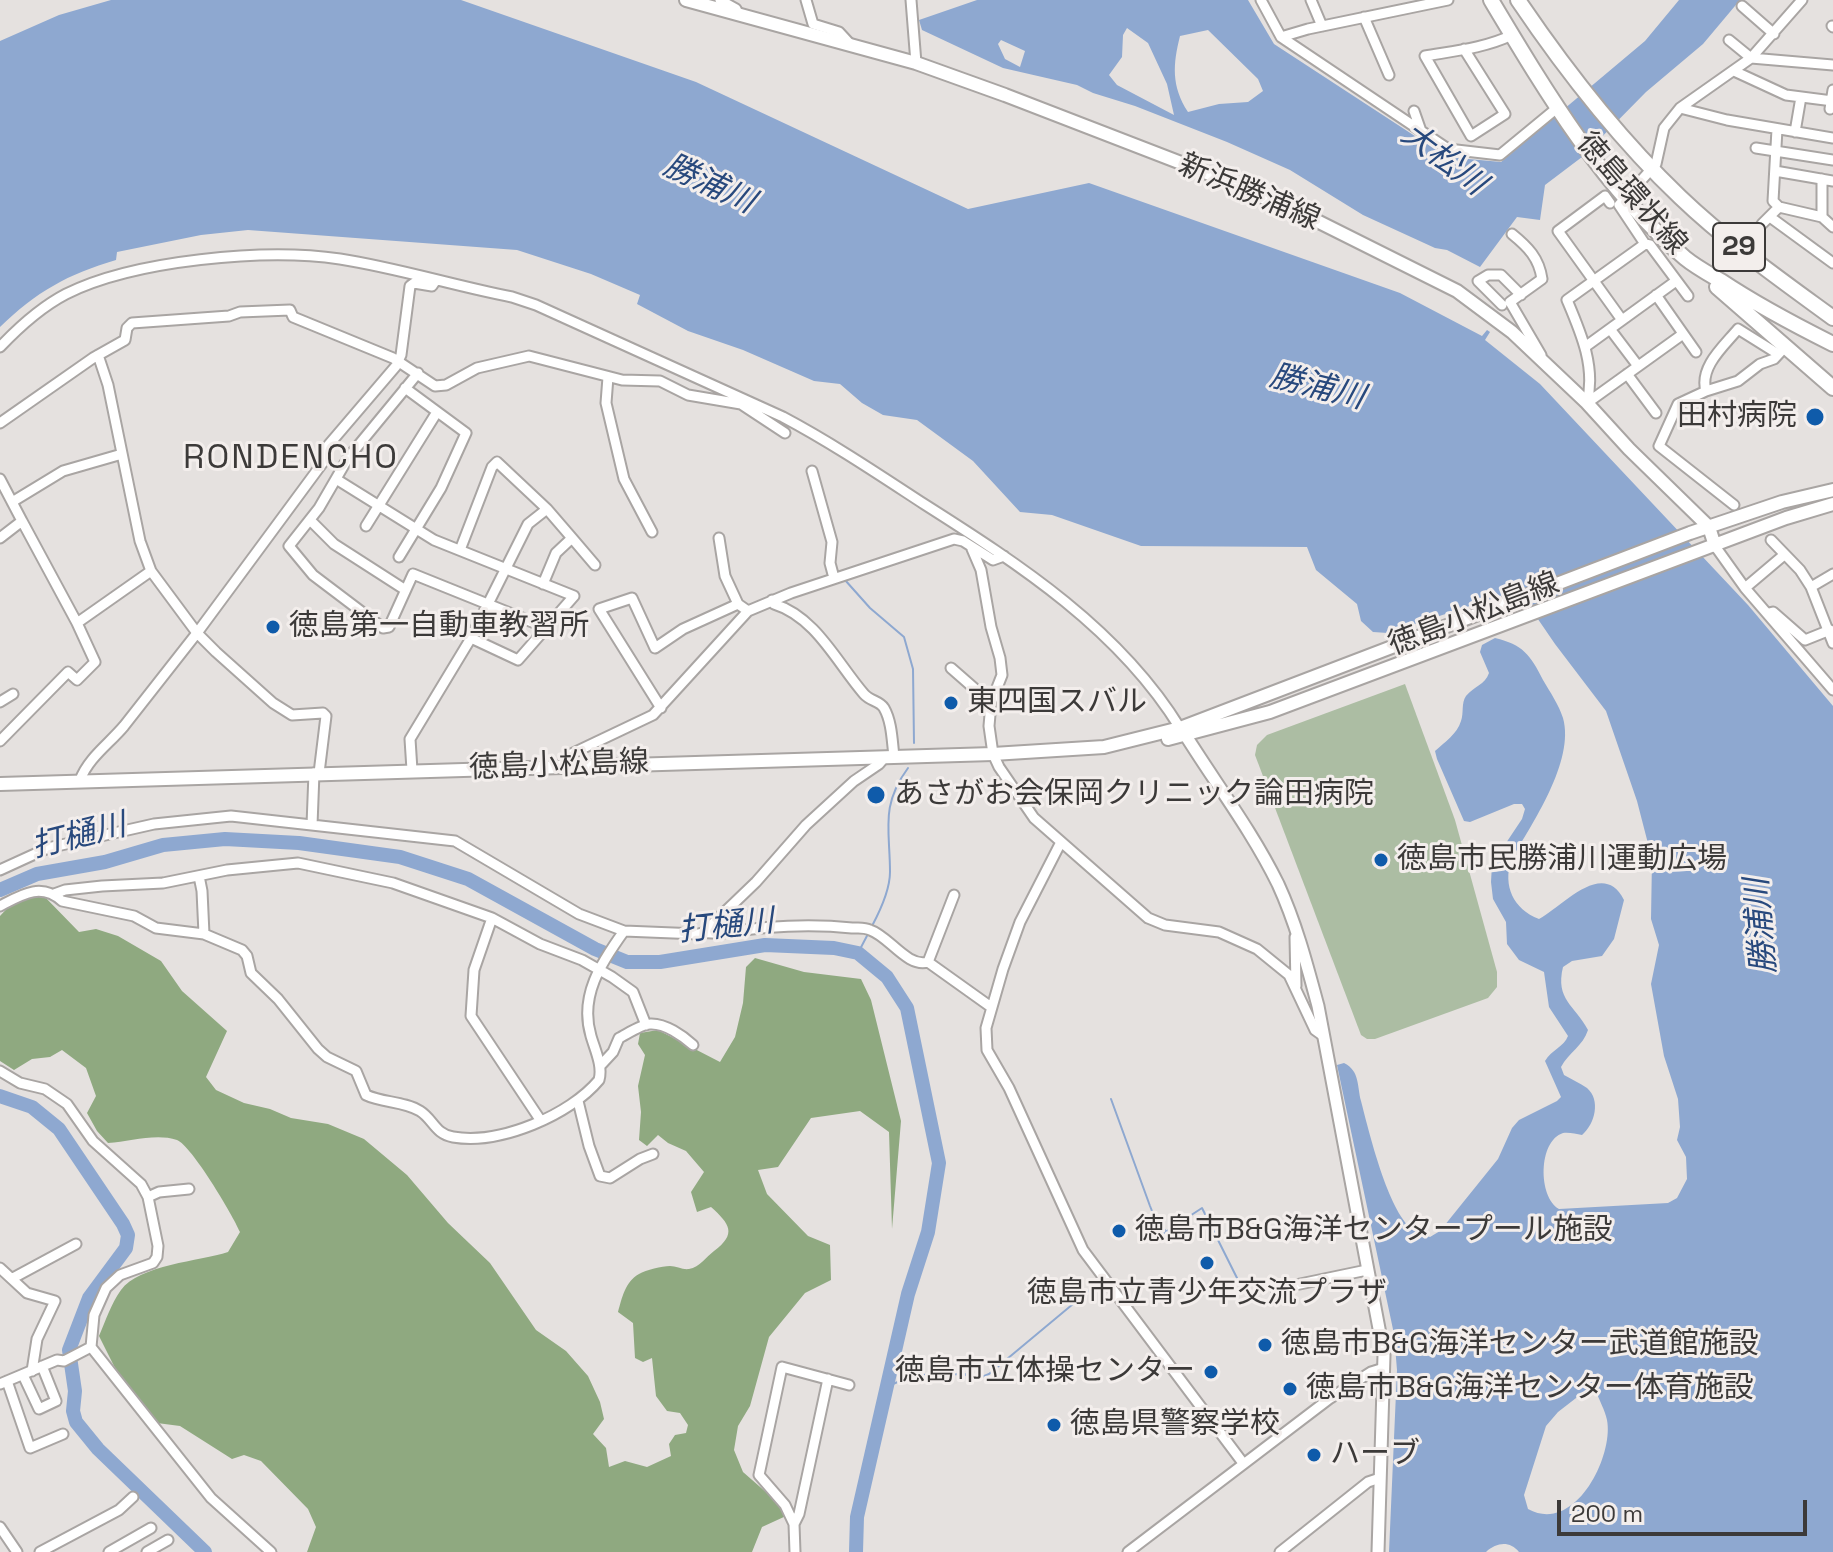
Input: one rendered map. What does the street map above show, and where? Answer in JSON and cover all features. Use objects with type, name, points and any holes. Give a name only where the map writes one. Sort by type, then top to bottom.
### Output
[{"type":"main road","name":"新浜勝浦線","points":[[686,0],[916,63],[1193,167],[1307,216],[1457,291],[1495,318],[1587,403],[1709,527],[1710,548]]},
{"type":"main road","name":"徳島環状線","points":[[1491,0],[1558,109],[1624,197],[1687,260],[1767,310],[1833,344]]},
{"type":"main road","name":"徳島環状線","points":[[1518,0],[1581,89],[1652,169],[1712,226],[1833,318]]},
{"type":"main road","name":"29","points":[[1687,260],[1782,350],[1833,388]]},
{"type":"main road","name":"徳島小松島線","points":[[0,784],[993,754],[1117,745],[1202,726],[1690,533],[1782,502],[1833,490]]},
{"type":"main road","name":"徳島小松島線","points":[[1202,726],[1270,712],[1786,518],[1833,504]]},
{"type":"street","points":[[720,0],[736,9],[738,14]]},
{"type":"street","points":[[806,0],[813,24],[839,32],[850,44]]},
{"type":"street","points":[[911,0],[916,63]]},
{"type":"street","points":[[1261,0],[1281,37],[1448,149],[1500,155],[1558,109]]},
{"type":"street","points":[[1311,0],[1322,26]]},
{"type":"street","points":[[1281,37],[1423,2],[1448,0]]},
{"type":"street","points":[[1688,296],[1650,245],[1645,244],[1619,205],[1652,169],[1664,128],[1680,108],[1751,58],[1774,34],[1796,2]]},
{"type":"street","points":[[1742,6],[1774,34]]},
{"type":"street","points":[[1364,17],[1389,75]]},
{"type":"street","points":[[1464,49],[1505,114],[1471,136],[1425,56],[1496,43],[1512,35]]},
{"type":"street","points":[[1729,40],[1751,58],[1833,65]]},
{"type":"street","points":[[1734,71],[1786,95],[1832,100]]},
{"type":"street","points":[[1795,132],[1801,97]]},
{"type":"street","points":[[1680,108],[1833,138]]},
{"type":"street","points":[[1414,111],[1421,131]]},
{"type":"street","points":[[1777,129],[1773,201],[1779,207],[1829,223],[1822,179]]},
{"type":"street","points":[[1756,148],[1833,160]]},
{"type":"street","points":[[1775,171],[1833,181]]},
{"type":"street","points":[[1610,203],[1605,196],[1558,231],[1622,320]]},
{"type":"street","points":[[1779,207],[1766,221],[1833,263]]},
{"type":"street","points":[[1495,318],[1506,304],[1542,279],[1538,262],[1530,249],[1512,234]]},
{"type":"street","points":[[1587,403],[1590,385],[1585,347],[1567,300],[1645,244]]},
{"type":"street","points":[[0,347],[33,316],[58,299],[91,284],[138,270],[231,257],[273,255],[336,259],[512,297],[536,305],[820,437],[1004,556],[1103,634],[1141,673],[1252,837],[1278,885],[1315,994],[1384,1355],[1378,1552]]},
{"type":"street","points":[[1521,295],[1501,275],[1488,275],[1478,281],[1506,304],[1544,361]]},
{"type":"street","points":[[80,780],[83,772],[124,726],[197,633],[324,461],[320,455],[399,361],[410,286],[414,283],[432,286],[436,280]]},
{"type":"street","points":[[1585,347],[1676,281]]},
{"type":"street","points":[[1656,295],[1696,352]]},
{"type":"street","points":[[0,423],[98,355],[125,340],[127,328],[132,323],[290,310],[293,317],[399,361],[435,386],[446,385],[477,368],[529,356],[608,377],[660,381],[698,398],[743,401],[785,433]]},
{"type":"street","points":[[1610,329],[1638,366]]},
{"type":"street","points":[[1706,391],[1704,385],[1708,367],[1738,329],[1782,350],[1738,381],[1706,391],[1674,407],[1659,446],[1734,505]]},
{"type":"street","points":[[1587,403],[1683,334]]},
{"type":"street","points":[[98,355],[105,373],[140,541],[151,571],[197,633],[243,677],[287,713],[300,716],[323,713],[326,716],[316,773],[312,825]]},
{"type":"street","points":[[418,373],[356,447],[310,520],[289,546],[313,575],[383,628],[389,627],[413,574],[547,628]]},
{"type":"street","points":[[1627,374],[1656,413]]},
{"type":"street","points":[[608,377],[606,403],[624,479],[652,532]]},
{"type":"street","points":[[399,557],[441,488],[466,433],[405,388]]},
{"type":"street","points":[[366,526],[437,412]]},
{"type":"street","points":[[12,502],[63,471],[122,454]]},
{"type":"street","points":[[460,550],[492,467],[497,462],[547,509],[595,565]]},
{"type":"street","points":[[812,471],[832,542],[830,563],[834,578]]},
{"type":"street","points":[[0,479],[95,662],[77,680],[68,672],[0,741]]},
{"type":"street","points":[[336,479],[434,540],[574,596],[518,660],[471,638]]},
{"type":"street","points":[[412,770],[410,739],[471,638],[528,524],[547,509]]},
{"type":"street","points":[[310,520],[334,544],[404,589]]},
{"type":"street","points":[[0,538],[22,521]]},
{"type":"street","points":[[952,521],[963,541],[972,549],[993,560],[1004,556]]},
{"type":"street","points":[[543,584],[556,553],[572,538]]},
{"type":"street","points":[[719,538],[725,576],[738,604],[748,611]]},
{"type":"street","points":[[565,766],[564,759],[571,754],[653,715],[748,611],[946,540],[963,541]]},
{"type":"street","points":[[1771,540],[1800,570],[1811,587],[1833,643]]},
{"type":"street","points":[[1710,548],[1833,690]]},
{"type":"street","points":[[972,549],[981,570],[1000,658],[1001,682],[991,703],[989,726],[993,754],[1027,810],[1148,918],[1165,925],[1219,932],[1244,942],[1279,966],[1296,986],[1315,1030],[1322,1035]]},
{"type":"street","points":[[1745,588],[1784,555]]},
{"type":"street","points":[[77,623],[151,571]]},
{"type":"street","points":[[1811,587],[1833,574]]},
{"type":"street","points":[[661,708],[599,609],[632,598],[655,648],[683,629],[738,604]]},
{"type":"street","points":[[0,870],[48,848],[154,824],[223,815],[455,841],[579,914],[623,932],[698,934],[705,931],[756,882],[806,825],[854,781],[889,756],[889,720],[883,705],[866,696],[806,622],[772,600]]},
{"type":"street","points":[[1767,613],[1773,612],[1805,640],[1830,629]]},
{"type":"street","points":[[951,668],[991,703]]},
{"type":"street","points":[[0,702],[13,694]]},
{"type":"street","points":[[1061,842],[1020,922],[991,1007],[986,1028],[987,1050],[1009,1088],[1083,1250],[1243,1463]]},
{"type":"street","points":[[0,906],[22,893],[54,894],[65,890],[152,885],[290,863],[311,864],[347,875],[393,883],[492,918],[540,944],[600,968],[633,992],[646,1025]]},
{"type":"street","points":[[199,876],[204,934]]},
{"type":"street","points":[[54,894],[62,901],[134,916],[156,928],[204,934],[242,950],[247,956],[251,973],[278,999],[318,1049],[327,1057],[356,1071],[366,1095],[418,1110],[437,1130],[453,1137],[487,1138],[541,1121],[578,1101],[599,1080],[600,1066],[586,1010],[600,968],[623,932]]},
{"type":"street","points":[[928,962],[954,895]]},
{"type":"street","points":[[492,918],[474,970],[471,1016],[541,1121]]},
{"type":"street","points":[[705,931],[719,933],[797,924],[866,928],[878,933],[916,962],[928,962],[991,1007]]},
{"type":"street","points":[[1296,933],[1296,986]]},
{"type":"street","points":[[600,1066],[613,1052],[619,1038],[646,1025],[669,1029],[693,1045]]},
{"type":"street","points":[[0,1071],[20,1083],[45,1089],[67,1104],[93,1141],[141,1184],[148,1197],[158,1246],[157,1257],[153,1263],[120,1275],[106,1288],[94,1315],[91,1347],[211,1498],[271,1552]]},
{"type":"street","points":[[578,1101],[600,1176],[610,1178],[653,1154]]},
{"type":"street","points":[[148,1197],[159,1192],[189,1189]]},
{"type":"street","points":[[13,1278],[76,1244]]},
{"type":"street","points":[[0,1268],[27,1293],[55,1301],[37,1339],[32,1371]]},
{"type":"street","points":[[1276,1289],[1367,1270]]},
{"type":"street","points":[[63,1434],[30,1448],[4,1383],[91,1347]]},
{"type":"street","points":[[795,1552],[794,1524],[785,1505],[759,1475],[782,1367],[849,1385]]},
{"type":"street","points":[[1128,1552],[1329,1399],[1371,1372],[1384,1368]]},
{"type":"street","points":[[794,1524],[799,1514],[828,1379]]},
{"type":"street","points":[[1280,1552],[1368,1482],[1380,1478]]},
{"type":"street","points":[[40,1552],[119,1510],[133,1497]]},
{"type":"street","points":[[0,1527],[17,1552]]},
{"type":"street","points":[[109,1552],[151,1528]]},
{"type":"street","points":[[147,1552],[168,1540]]},
{"type":"green space","name":"徳島市民勝浦川運動広場","points":[[1405,684],[1455,820],[1497,972],[1497,987],[1488,998],[1375,1039],[1367,1039],[1361,1035],[1255,755],[1257,745],[1267,735]]},
{"type":"green space","points":[[44,896],[79,932],[96,929],[118,936],[161,961],[182,991],[227,1031],[206,1077],[216,1090],[244,1103],[291,1118],[328,1124],[364,1139],[407,1175],[448,1223],[490,1263],[536,1330],[566,1351],[588,1376],[604,1419],[593,1434],[606,1448],[609,1467],[625,1461],[647,1467],[671,1456],[669,1444],[675,1435],[686,1433],[688,1425],[680,1413],[667,1411],[656,1396],[652,1358],[643,1362],[635,1358],[633,1323],[618,1312],[627,1286],[634,1277],[650,1270],[667,1266],[693,1268],[721,1245],[728,1234],[723,1219],[711,1207],[697,1212],[691,1192],[704,1172],[686,1151],[658,1135],[647,1146],[639,1140],[641,1112],[638,1086],[645,1055],[638,1044],[640,1033],[658,1030],[720,1062],[735,1037],[743,1003],[746,967],[755,958],[804,972],[861,979],[871,1000],[901,1121],[892,1229],[889,1132],[860,1111],[811,1118],[778,1167],[758,1170],[767,1194],[808,1236],[830,1245],[831,1280],[805,1293],[769,1337],[750,1406],[738,1426],[734,1450],[743,1472],[775,1500],[786,1516],[762,1527],[752,1552],[307,1552],[316,1527],[308,1509],[261,1461],[244,1455],[232,1459],[180,1426],[157,1423],[121,1380],[99,1336],[114,1301],[130,1282],[155,1269],[228,1252],[240,1232],[201,1167],[177,1140],[151,1138],[108,1143],[87,1113],[96,1096],[86,1068],[62,1050],[50,1057],[32,1059],[14,1070],[0,1061],[0,916],[14,901]]},
{"type":"water","name":"勝浦川","points":[[111,0],[461,0],[696,82],[968,209],[1089,183],[1400,293],[1482,336],[1487,330],[1490,332],[1485,340],[1540,384],[1748,605],[1833,706],[1833,1552],[1519,1552],[1503,1544],[1486,1552],[1389,1552],[1397,1370],[1394,1334],[1337,1065],[1344,1063],[1349,1066],[1357,1079],[1374,1150],[1395,1206],[1412,1229],[1430,1237],[1440,1231],[1498,1159],[1519,1120],[1561,1097],[1545,1061],[1568,1036],[1549,1007],[1544,972],[1519,960],[1507,944],[1506,922],[1493,899],[1492,864],[1522,819],[1525,809],[1522,804],[1514,804],[1470,822],[1464,821],[1435,751],[1459,726],[1466,696],[1487,677],[1489,673],[1480,652],[1482,645],[1495,638],[1512,644],[1529,657],[1559,708],[1565,735],[1563,753],[1549,792],[1511,860],[1508,879],[1512,896],[1530,915],[1539,919],[1594,884],[1615,888],[1624,900],[1614,939],[1602,956],[1572,961],[1563,967],[1564,995],[1588,1030],[1561,1067],[1564,1075],[1591,1093],[1595,1112],[1582,1135],[1563,1133],[1549,1147],[1544,1170],[1547,1193],[1559,1209],[1668,1203],[1677,1198],[1687,1179],[1686,1157],[1677,1140],[1680,1127],[1678,1099],[1664,1056],[1651,984],[1659,945],[1651,919],[1652,859],[1637,801],[1606,711],[1518,590],[1388,633],[1373,632],[1361,621],[1357,604],[1316,570],[1307,547],[1141,546],[1052,515],[1020,512],[973,461],[917,420],[883,415],[862,403],[840,384],[814,381],[743,350],[688,331],[637,304],[640,295],[591,274],[517,250],[248,230],[201,235],[117,252],[116,260],[83,271],[54,286],[0,327],[0,41],[59,15]],"holes":[[[1589,1388],[1596,1391],[1606,1416],[1608,1435],[1604,1453],[1588,1488],[1561,1511],[1545,1514],[1528,1509],[1524,1495],[1546,1426],[1558,1412]]]},
{"type":"water","name":"大松川","points":[[977,0],[1248,0],[1274,44],[1447,157],[1501,162],[1645,41],[1679,0],[1740,0],[1703,44],[1646,92],[1582,157],[1545,185],[1540,220],[1517,217],[1480,267],[1363,215],[1290,170],[1227,142],[1077,85],[1003,68],[922,30],[919,20]],"holes":[[[1127,28],[1148,43],[1167,84],[1174,115],[1117,85],[1109,75],[1122,57],[1123,35]],[[1208,30],[1258,79],[1263,91],[1248,102],[1219,104],[1188,112],[1175,75],[1180,36]],[[1001,40],[1025,51],[1020,67],[1005,59],[998,44]]]},
{"type":"waterway","points":[[845,580],[870,608],[904,637],[913,669],[914,743]]},
{"type":"waterway","points":[[872,926],[890,879],[890,807],[893,794],[908,768]]},
{"type":"waterway","name":"打樋川","points":[[0,890],[37,874],[105,862],[163,845],[225,839],[299,843],[400,857],[468,879],[595,949],[627,962],[660,962],[765,945],[834,948],[858,953],[887,977],[907,1008],[939,1163],[928,1232],[908,1294],[857,1517],[856,1552]]},
{"type":"waterway","points":[[858,953],[869,932]]},
{"type":"waterway","name":"打樋川","points":[[0,1096],[32,1107],[59,1129],[128,1235],[126,1248],[89,1298],[69,1350],[76,1422],[98,1449],[205,1552]]},
{"type":"waterway","points":[[1111,1099],[1156,1221],[1165,1230]]},
{"type":"waterway","points":[[1150,1242],[1202,1208],[1241,1286]]},
{"type":"waterway","points":[[888,1386],[915,1375],[965,1374],[972,1381],[989,1374],[1097,1284]]},
{"type":"place","name":"田村病院","points":[[1815,417]]},
{"type":"place","name":"徳島第一自動車教習所","points":[[273,627]]},
{"type":"place","name":"東四国スバル","points":[[951,703]]},
{"type":"place","name":"あさがお会保岡クリニック論田病院","points":[[876,795]]},
{"type":"place","name":"徳島市民勝浦川運動広場","points":[[1381,860]]},
{"type":"place","name":"徳島市B&G海洋センタープール施設","points":[[1119,1231]]},
{"type":"place","name":"徳島市立青少年交流プラザ","points":[[1207,1263]]},
{"type":"place","name":"徳島市B&G海洋センター武道館施設","points":[[1265,1345]]},
{"type":"place","name":"徳島市立体操センター","points":[[1211,1372]]},
{"type":"place","name":"徳島市B&G海洋センター体育施設","points":[[1290,1389]]},
{"type":"place","name":"徳島県警察学校","points":[[1054,1425]]},
{"type":"place","name":"ハーブ","points":[[1314,1455]]},
{"type":"district","name":"RONDENCHO","points":[[291,459]]}]
